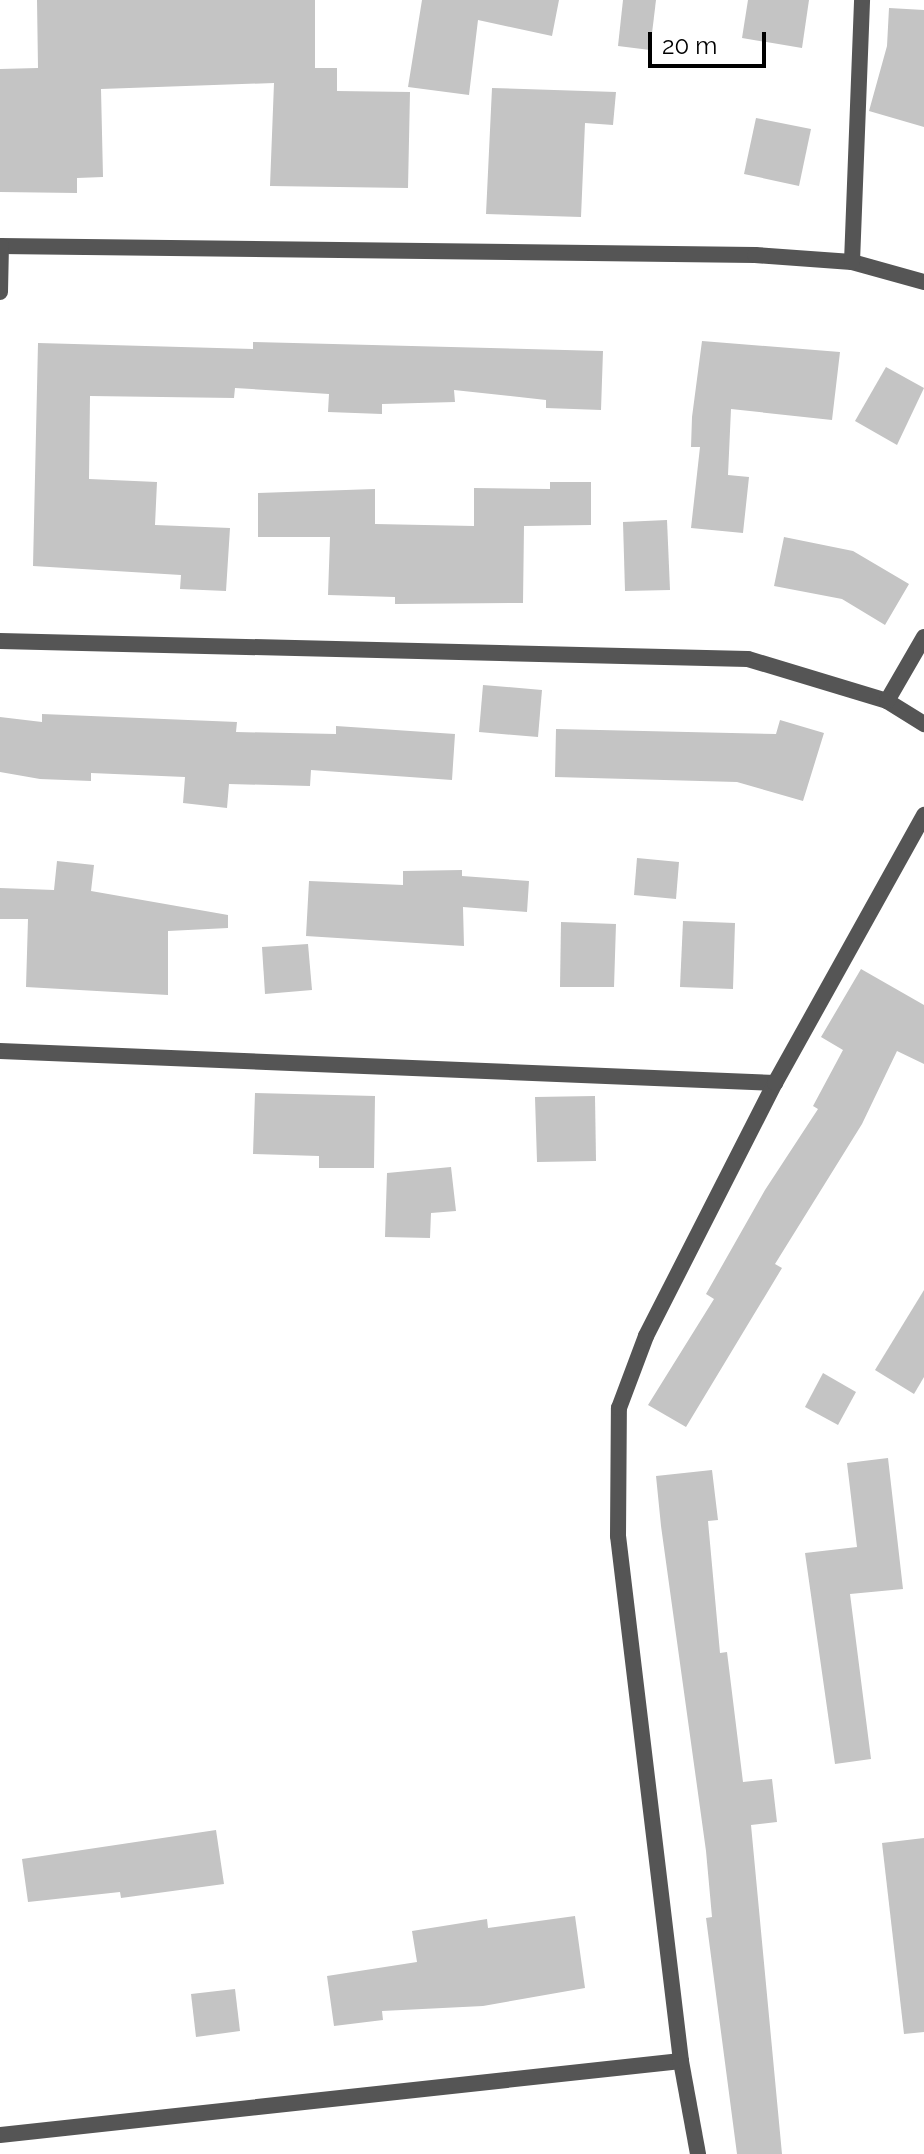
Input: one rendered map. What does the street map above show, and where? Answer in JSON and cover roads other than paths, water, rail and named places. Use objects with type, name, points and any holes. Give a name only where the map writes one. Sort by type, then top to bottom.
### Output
[{"type":"street","points":[[852,262],[862,0]]},
{"type":"street","points":[[0,292],[0,246],[852,262],[924,282]]},
{"type":"street","points":[[887,701],[924,637]]},
{"type":"street","points":[[0,641],[660,652],[748,659],[887,701],[924,724]]},
{"type":"street","points":[[698,2154],[681,2061],[618,1536],[619,1408],[646,1336],[775,1083],[924,815]]},
{"type":"street","points":[[0,1051],[775,1083]]},
{"type":"street","points":[[0,2135],[681,2061]]}]
